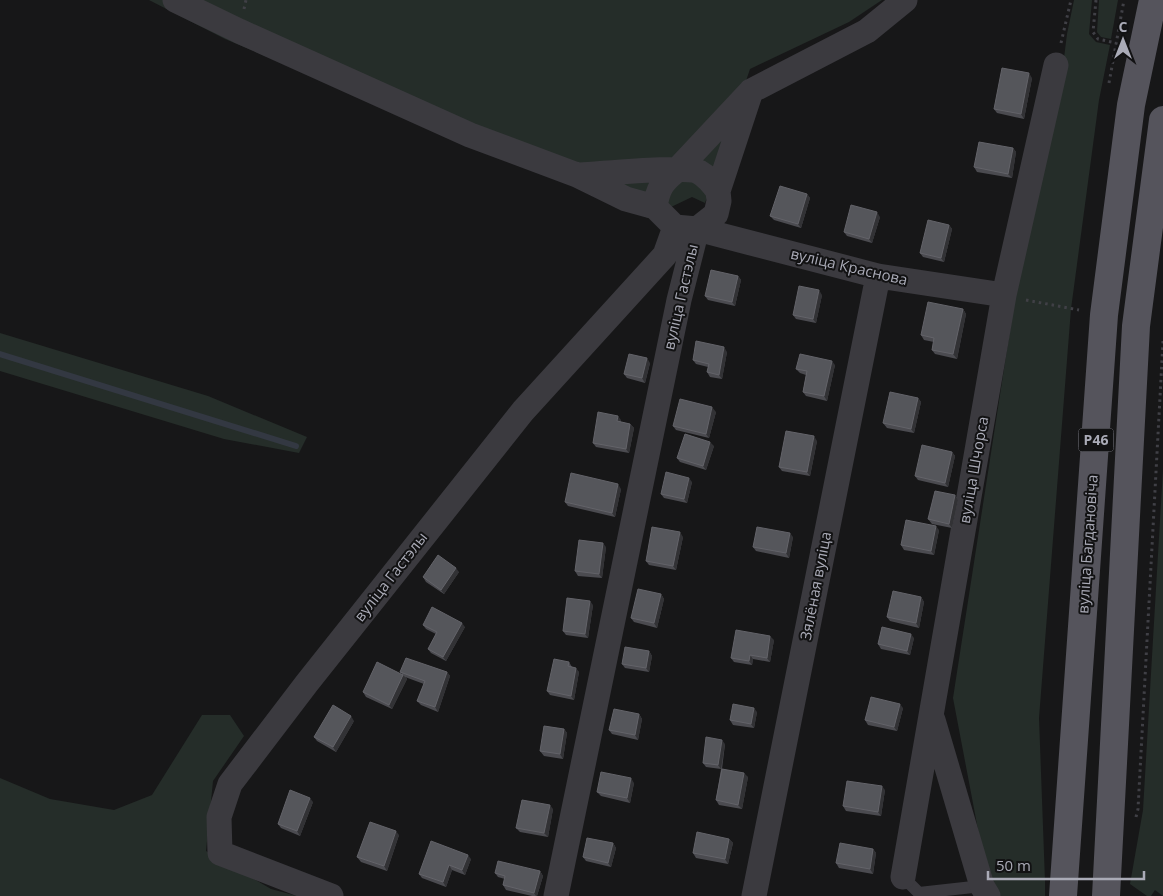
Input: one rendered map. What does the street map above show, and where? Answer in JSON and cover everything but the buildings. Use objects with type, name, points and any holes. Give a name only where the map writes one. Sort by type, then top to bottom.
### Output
[{"type":"main road","name":"вуліца Багдановіча","points":[[1064,889],[1104,315],[1132,105],[1153,0]]},
{"type":"main road","name":"Р46","points":[[1106,890],[1136,326],[1163,120]]},
{"type":"street","points":[[175,0],[239,31],[470,135],[577,176],[626,199],[655,207],[686,228]]},
{"type":"street","points":[[655,207],[658,191],[666,179],[677,170],[751,91],[867,31],[905,0]]},
{"type":"street","name":"вуліца Шчорса","points":[[904,877],[932,715],[1015,298],[1056,65]]},
{"type":"street","name":"вуліца Гастэлы","points":[[331,896],[220,854],[219,817],[230,784],[306,683],[523,411],[665,255],[686,228],[716,214],[719,201],[718,192],[751,91]]},
{"type":"street","points":[[577,176],[677,170],[698,171],[709,178],[718,192]]},
{"type":"street","name":"вуліца Гастэлы","points":[[556,896],[679,300],[686,228]]},
{"type":"street","name":"вуліца Краснова","points":[[686,228],[878,276],[1015,298]]},
{"type":"street","name":"Зялёная вуліца","points":[[754,896],[878,276]]},
{"type":"street","points":[[932,715],[985,891]]},
{"type":"lane","points":[[904,877],[919,893],[985,891]]},
{"type":"path","points":[[1063,33],[1071,0]]},
{"type":"path","points":[[1096,0],[1093,32],[1098,39],[1116,43]]},
{"type":"path","points":[[1015,298],[1079,310]]},
{"type":"path","points":[[1136,818],[1163,341]]},
{"type":"shaded area","points":[[149,0],[882,0],[849,22],[750,69],[705,203],[692,197],[648,218],[225,39]]},
{"type":"shaded area","points":[[1074,0],[1092,0],[1089,34],[1096,42],[1110,45],[1099,100],[1071,309],[1039,718],[1045,896],[997,896],[987,877],[953,698],[1015,298],[1063,66]]},
{"type":"shaded area","points":[[1099,0],[1118,0],[1111,39],[1101,37],[1097,32]]},
{"type":"shaded area","points":[[0,333],[208,396],[307,437],[299,453],[224,439],[0,371]]},
{"type":"shaded area","points":[[1163,469],[1163,896],[1155,890],[1151,896],[1147,896],[1130,884],[1143,810]]},
{"type":"shaded area","points":[[202,715],[230,715],[244,736],[213,781],[206,851],[271,889],[297,896],[0,896],[0,778],[50,799],[114,810],[152,795]]},
{"type":"waterway","points":[[0,354],[296,446]]}]
